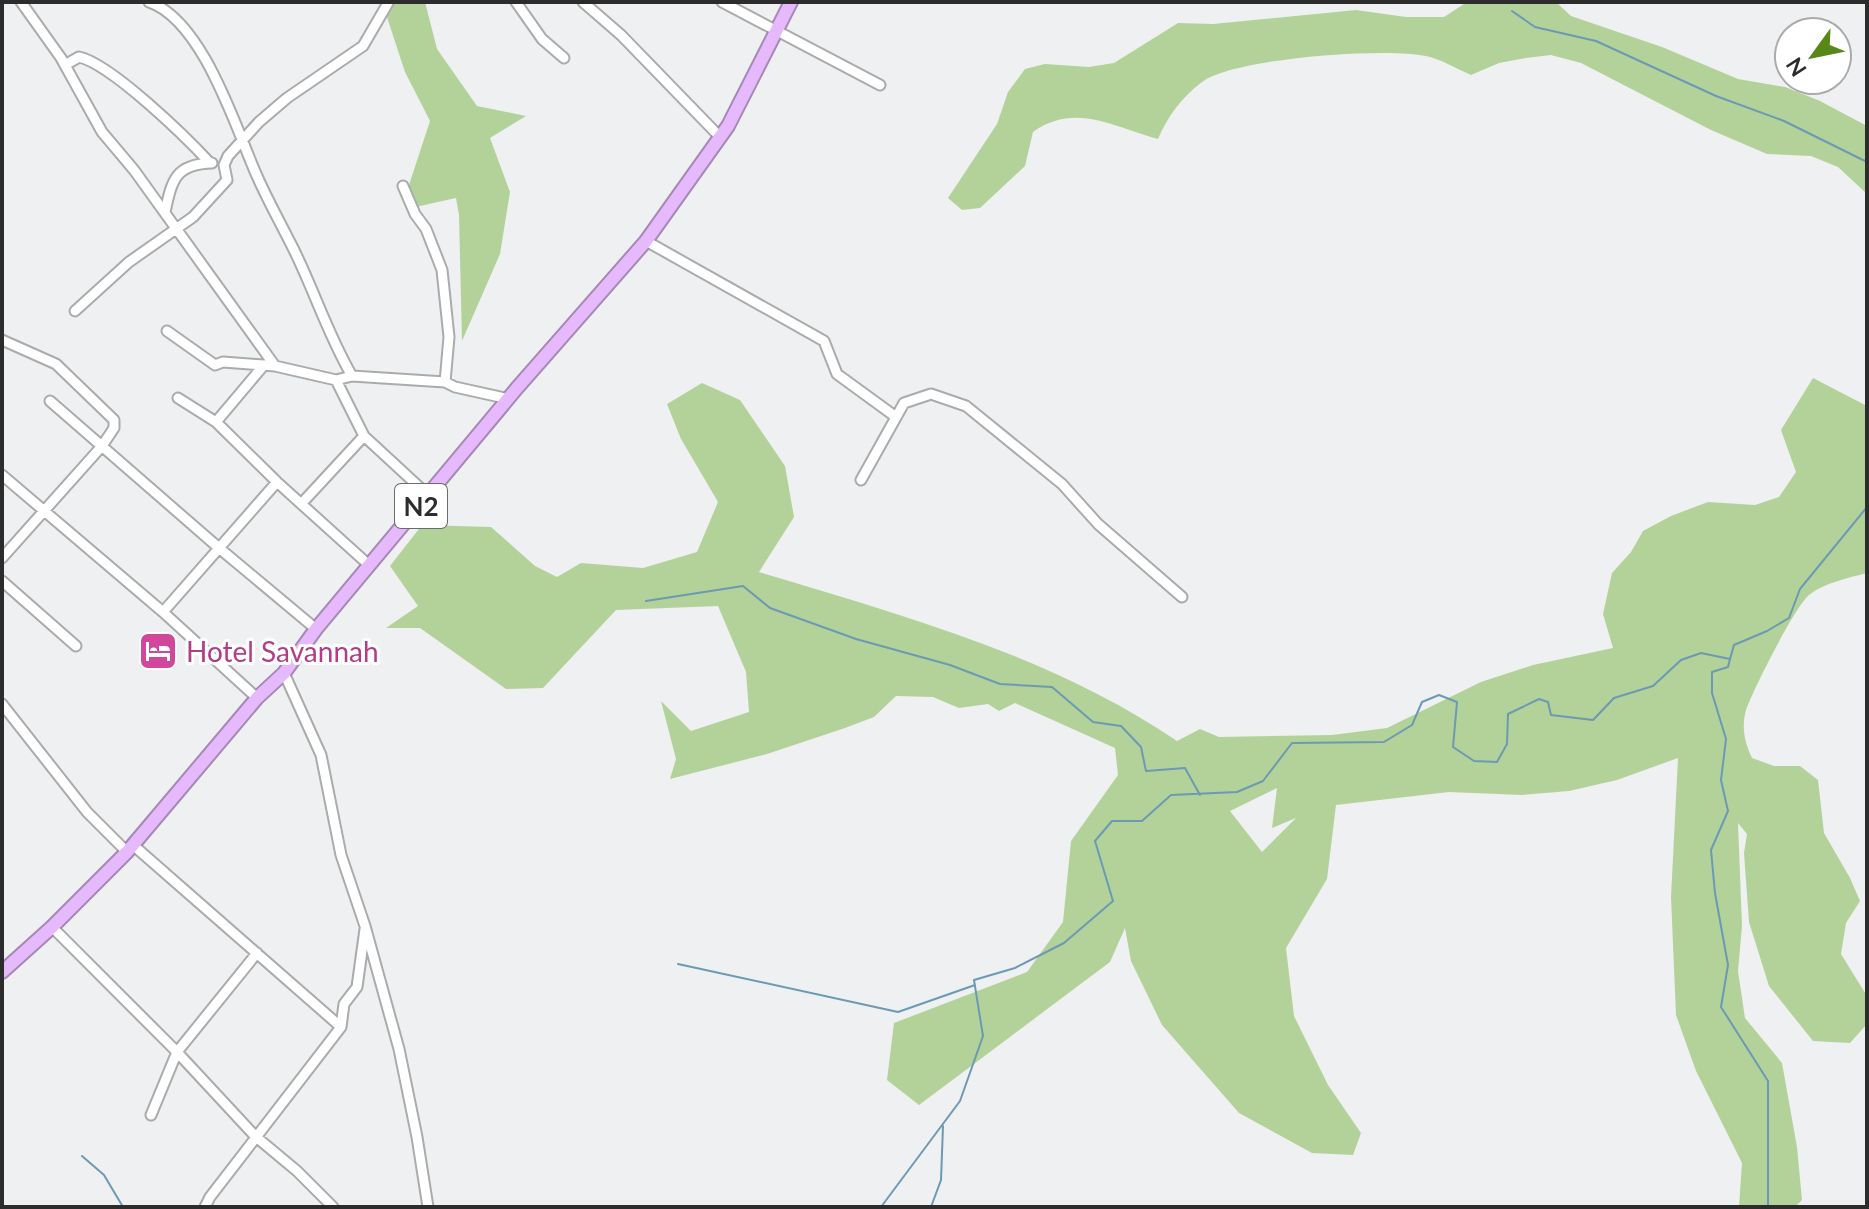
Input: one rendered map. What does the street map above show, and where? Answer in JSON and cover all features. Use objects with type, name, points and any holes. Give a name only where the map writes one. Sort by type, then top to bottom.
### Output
[{"type":"highway","name":"N2","points":[[2,972],[130,849],[257,698],[284,673],[316,629],[646,241],[720,137],[778,32],[791,2]]},
{"type":"street","points":[[21,2],[65,65],[102,132],[134,170],[275,366]]},
{"type":"street","points":[[149,2],[176,20],[219,82],[334,346],[352,376]]},
{"type":"street","points":[[516,2],[542,39],[564,58]]},
{"type":"street","points":[[583,2],[621,35],[720,137]]},
{"type":"street","points":[[722,2],[880,85]]},
{"type":"street","points":[[75,311],[129,262],[177,231],[222,187],[227,180],[224,165],[259,122],[287,98],[363,46],[388,3]]},
{"type":"street","points":[[65,65],[79,57],[94,63],[162,115],[210,163]]},
{"type":"street","points":[[165,212],[169,193],[180,171],[192,165],[224,165]]},
{"type":"street","points":[[403,186],[415,214],[426,229],[442,270],[449,337],[445,382]]},
{"type":"street","points":[[646,241],[824,341],[837,374],[896,417]]},
{"type":"street","points":[[167,331],[215,365],[223,362],[275,366],[336,380],[352,376],[445,382],[509,399]]},
{"type":"street","points":[[2,340],[56,364],[114,420],[114,428],[102,446],[2,558]]},
{"type":"street","points":[[216,422],[264,365]]},
{"type":"street","points":[[336,380],[364,436],[429,496]]},
{"type":"street","points":[[861,480],[904,403],[931,394],[966,406],[1062,484],[1098,524],[1182,597]]},
{"type":"street","points":[[178,398],[216,422],[370,566]]},
{"type":"street","points":[[50,401],[316,629]]},
{"type":"street","points":[[302,503],[364,436]]},
{"type":"street","points":[[2,475],[163,612],[257,698]]},
{"type":"street","points":[[163,612],[277,482]]},
{"type":"street","points":[[2,581],[76,646]]},
{"type":"street","points":[[284,673],[321,755],[341,855],[365,926],[399,1049],[428,1207]]},
{"type":"street","points":[[2,704],[87,812],[341,1027]]},
{"type":"street","points":[[205,1207],[255,1136],[341,1027],[344,1004],[357,987],[365,926]]},
{"type":"street","points":[[52,927],[177,1052],[255,1136],[333,1207]]},
{"type":"street","points":[[151,1115],[177,1052],[257,953]]},
{"type":"green space","points":[[382,2],[425,2],[437,49],[477,106],[526,116],[490,138],[510,192],[500,254],[462,341],[456,198],[411,208],[408,188],[430,121],[405,72]]},
{"type":"green space","points":[[1467,2],[1556,2],[1571,16],[1662,47],[1738,79],[1773,85],[1773,96],[1808,96],[1820,101],[1867,126],[1867,194],[1838,167],[1811,156],[1767,154],[1711,130],[1581,63],[1551,55],[1499,63],[1471,75],[1426,56],[1379,53],[1276,61],[1219,74],[1202,82],[1181,101],[1158,139],[1094,120],[1064,119],[1049,123],[1033,132],[1025,166],[980,208],[962,210],[948,198],[997,124],[1008,92],[1025,69],[1045,64],[1089,67],[1114,63],[1178,23],[1213,24],[1356,10],[1406,17],[1444,17]]},
{"type":"green space","points":[[1813,378],[1867,406],[1867,573],[1822,587],[1802,603],[1757,685],[1744,723],[1752,758],[1774,766],[1800,766],[1818,780],[1824,833],[1860,901],[1846,923],[1841,954],[1867,996],[1867,1024],[1850,1043],[1813,1041],[1769,986],[1749,922],[1744,853],[1747,834],[1738,823],[1742,926],[1738,971],[1745,1018],[1782,1063],[1797,1147],[1802,1200],[1795,1207],[1739,1207],[1742,1163],[1696,1071],[1676,1015],[1671,897],[1678,758],[1617,780],[1569,791],[1522,795],[1449,792],[1336,805],[1327,879],[1286,948],[1294,1016],[1328,1085],[1361,1133],[1353,1155],[1312,1153],[1239,1113],[1162,1025],[1131,961],[1125,928],[1110,962],[919,1105],[887,1080],[894,1023],[1027,972],[1063,922],[1071,841],[1118,775],[1115,748],[1015,703],[999,711],[988,704],[959,708],[933,697],[896,696],[874,717],[845,728],[767,754],[670,779],[676,759],[661,701],[691,731],[749,712],[746,672],[718,606],[616,610],[543,688],[506,689],[420,628],[386,628],[418,606],[390,566],[422,525],[491,527],[535,566],[557,577],[581,563],[643,568],[697,552],[718,502],[681,439],[667,404],[702,383],[740,400],[785,466],[794,517],[759,572],[921,622],[1028,662],[1129,711],[1177,741],[1200,729],[1219,737],[1332,735],[1387,728],[1481,682],[1533,665],[1613,648],[1603,614],[1612,573],[1631,552],[1643,531],[1708,502],[1755,505],[1779,497],[1796,472],[1781,430]],"holes":[[[1277,788],[1272,828],[1296,818],[1262,852],[1230,811]]]},
{"type":"waterway","points":[[1512,11],[1535,27],[1596,41],[1716,96],[1784,121],[1867,162]]},
{"type":"waterway","points":[[881,1207],[960,1101],[983,1036],[974,980],[1015,968],[1064,943],[1113,901],[1095,841],[1112,821],[1142,821],[1171,795],[1237,792],[1263,781],[1292,743],[1384,742],[1412,725],[1422,702],[1439,695],[1457,702],[1453,747],[1474,761],[1497,762],[1507,744],[1508,714],[1539,699],[1548,702],[1551,715],[1593,720],[1614,698],[1653,686],[1681,660],[1701,653],[1730,659],[1734,645],[1789,618],[1800,589],[1867,507]]},
{"type":"waterway","points":[[646,601],[743,586],[770,608],[856,639],[950,665],[1000,684],[1052,687],[1093,722],[1121,726],[1141,747],[1146,771],[1185,768],[1200,795]]},
{"type":"waterway","points":[[1730,659],[1728,667],[1712,672],[1712,693],[1726,739],[1721,780],[1728,811],[1711,850],[1728,965],[1721,1007],[1768,1081],[1768,1207]]},
{"type":"waterway","points":[[678,964],[898,1012],[975,985]]},
{"type":"waterway","points":[[931,1207],[941,1180],[943,1126]]},
{"type":"waterway","points":[[82,1156],[104,1175],[123,1207]]},
{"type":"place","name":"Hotel Savannah","points":[[158,651]]}]
